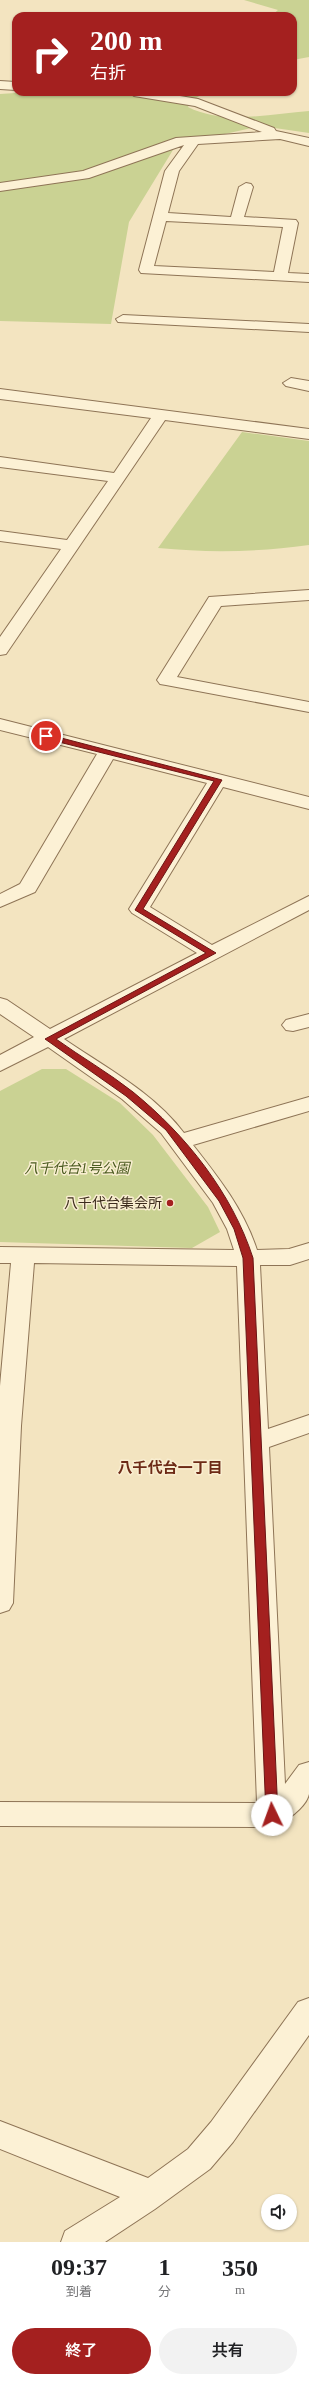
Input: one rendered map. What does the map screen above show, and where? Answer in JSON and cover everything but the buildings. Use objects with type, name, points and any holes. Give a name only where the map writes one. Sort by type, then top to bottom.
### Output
[{"type":"street","points":[[0,85],[12,86]]},
{"type":"street","points":[[157,96],[198,103],[280,134],[309,142]]},
{"type":"street","points":[[0,187],[84,175],[109,168],[176,142],[280,134]]},
{"type":"street","points":[[194,140],[172,170],[146,270],[309,278]]},
{"type":"street","points":[[236,221],[246,187]]},
{"type":"street","points":[[160,217],[291,223],[280,276]]},
{"type":"street","points":[[123,319],[309,328]]},
{"type":"street","points":[[291,383],[309,386]]},
{"type":"street","points":[[0,394],[309,434]]},
{"type":"street","points":[[0,650],[161,415]]},
{"type":"street","points":[[0,462],[118,478]]},
{"type":"street","points":[[0,536],[71,546]]},
{"type":"street","points":[[309,595],[216,601],[166,680],[309,707]]},
{"type":"street","points":[[0,618],[20,621]]},
{"type":"street","points":[[0,724],[309,803]]},
{"type":"street","points":[[0,901],[28,888],[108,752]]},
{"type":"street","points":[[212,953],[139,910],[218,780]]},
{"type":"street","points":[[0,1064],[309,902]]},
{"type":"street","points":[[0,1004],[130,1094],[169,1128],[223,1200],[239,1229],[248,1258],[272,1815]]},
{"type":"street","points":[[180,1142],[309,1104]]},
{"type":"street","points":[[0,1603],[4,1426],[12,1255],[248,1258],[290,1257],[309,1251]]},
{"type":"street","points":[[256,1442],[309,1424]]},
{"type":"street","points":[[0,1814],[272,1815],[285,1805],[309,1773]]},
{"type":"street","points":[[77,2242],[151,2194],[199,2159],[222,2132],[309,2011]]},
{"type":"street","points":[[0,2135],[151,2194]]},
{"type":"green space","points":[[244,0],[309,0],[309,57],[297,59],[297,12],[276,12],[278,10]]},
{"type":"green space","points":[[12,93],[12,96],[199,96],[192,101],[188,107],[216,116],[247,117],[309,111],[309,133],[261,126],[176,145],[129,222],[111,324],[0,321],[0,94]]},
{"type":"green space","points":[[242,432],[309,441],[309,545],[234,551],[196,551],[158,548]]},
{"type":"green space","name":"八千代台1号公園","points":[[42,1069],[66,1069],[120,1103],[153,1135],[208,1207],[220,1232],[192,1248],[0,1242],[0,1091]]},
{"type":"place","name":"八千代台集会所","points":[[170,1203]]},
{"type":"district","name":"八千代台一丁目","points":[[170,1468]]},
{"type":"route","points":[[46,736],[218,780],[139,910],[212,953],[49,1039],[130,1094],[169,1128],[223,1200],[239,1229],[248,1258],[272,1815]]}]
